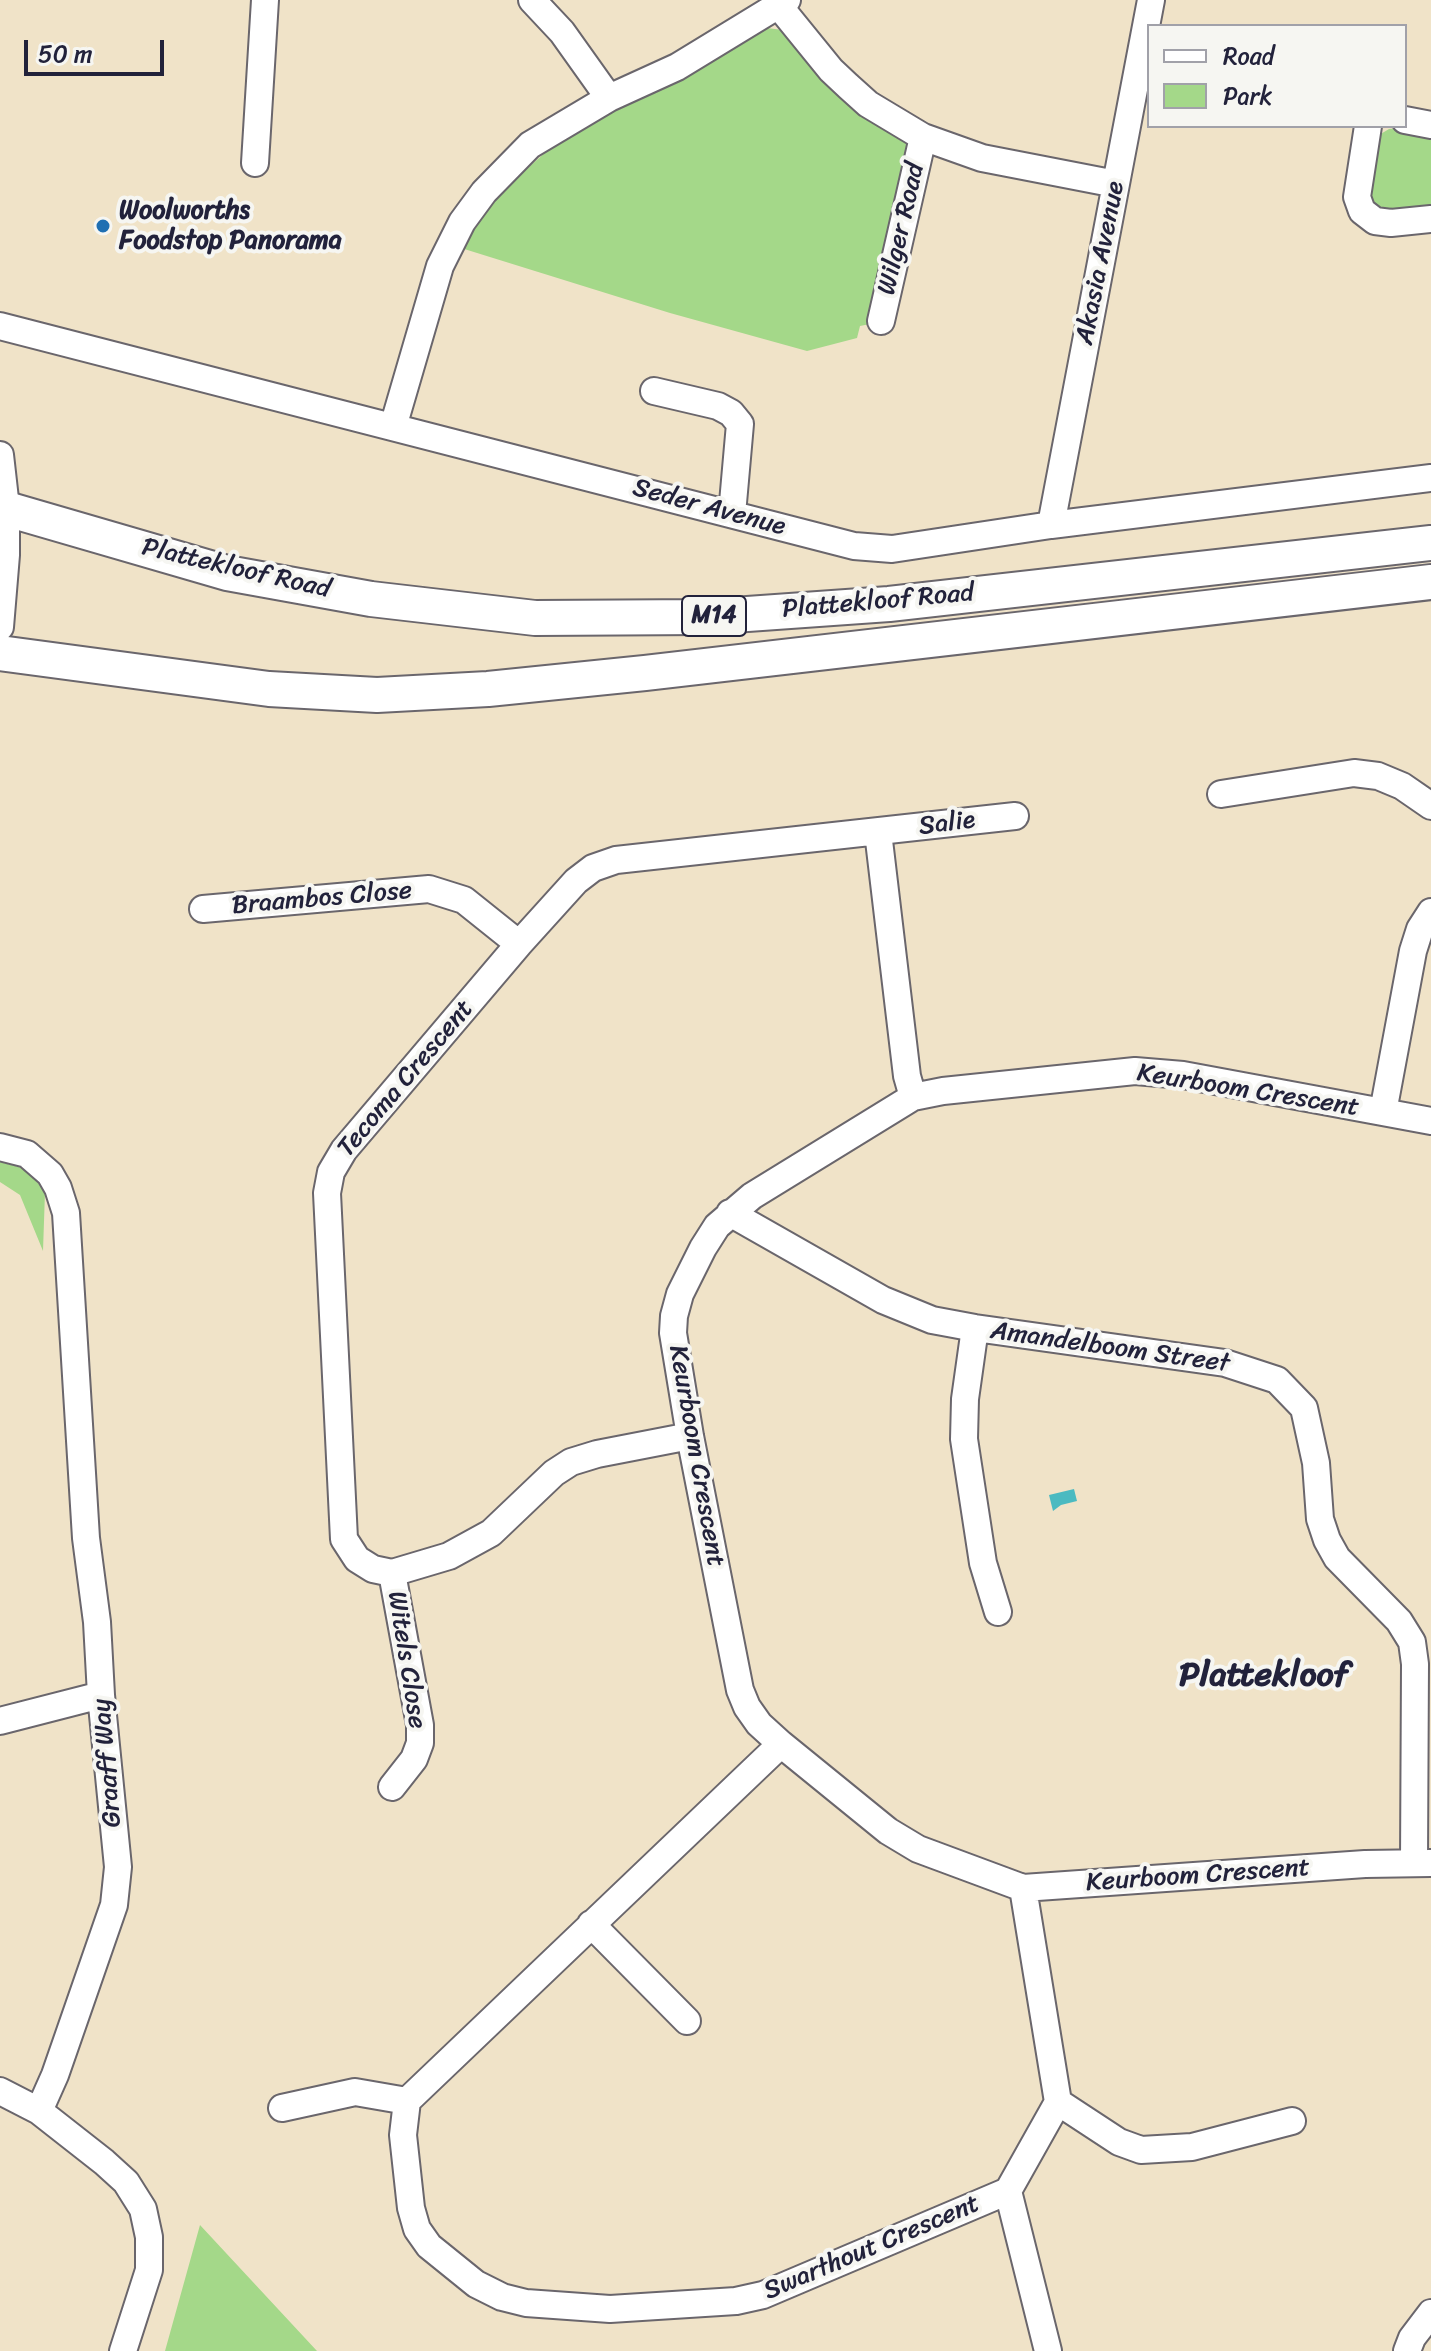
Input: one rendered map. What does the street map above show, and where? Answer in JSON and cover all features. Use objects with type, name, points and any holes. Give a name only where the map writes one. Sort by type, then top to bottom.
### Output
[{"type":"main road","name":"Plattekloof Road","points":[[3,507],[227,573],[371,599],[535,618],[705,617],[889,604],[1431,543]]},
{"type":"main road","name":"Plattekloof Road","points":[[0,653],[269,689],[377,695],[488,689],[658,672],[1431,582]]},
{"type":"street","points":[[255,163],[265,0]]},
{"type":"street","points":[[532,0],[562,32],[609,98]]},
{"type":"street","name":"Akasia Avenue","points":[[1148,24],[1151,0]]},
{"type":"street","points":[[393,427],[440,266],[462,222],[484,192],[530,145],[609,98],[677,67],[783,3],[822,60],[848,86],[868,104],[923,137],[982,158],[1116,184]]},
{"type":"street","name":"Akasia Avenue","points":[[1051,525],[1116,184],[1143,70],[1147,35]]},
{"type":"street","points":[[1407,120],[1431,125]]},
{"type":"street","points":[[1368,128],[1357,197],[1362,211],[1375,221],[1391,223],[1431,219]]},
{"type":"street","name":"Wilger Road","points":[[881,321],[923,137]]},
{"type":"street","name":"Seder Avenue","points":[[0,326],[854,546],[892,549],[1051,525],[1431,478]]},
{"type":"street","points":[[654,391],[718,406],[731,413],[740,424],[732,514]]},
{"type":"street","points":[[0,455],[6,571],[0,627]]},
{"type":"street","points":[[1221,794],[1354,773],[1378,776],[1402,786],[1431,806]]},
{"type":"street","name":"Salie","points":[[878,832],[1015,816]]},
{"type":"street","points":[[878,832],[907,1076],[913,1097]]},
{"type":"street","name":"Tecoma Crescent","points":[[392,1573],[373,1569],[357,1559],[344,1539],[327,1193],[331,1172],[344,1150],[519,944],[576,881],[593,868],[616,860],[878,832]]},
{"type":"street","name":"Braambos Close","points":[[203,909],[429,889],[464,900],[519,944]]},
{"type":"street","points":[[1383,1112],[1413,951],[1420,929],[1431,912]]},
{"type":"street","name":"Keurboom Crescent","points":[[1423,1862],[1023,1888],[929,1854],[898,1837],[781,1744],[753,1716],[740,1690],[673,1345],[674,1316],[680,1294],[717,1226],[752,1196],[913,1097],[974,1087],[1135,1071],[1183,1075],[1431,1121]]},
{"type":"street","name":"Graaff Way","points":[[0,1147],[27,1154],[50,1174],[66,1213],[86,1538],[97,1622],[118,1867],[114,1905],[55,2075],[39,2111]]},
{"type":"street","name":"Amandelboom Street","points":[[730,1213],[908,1312],[975,1328],[1225,1363],[1277,1380],[1304,1408],[1316,1463],[1320,1519],[1327,1540],[1337,1558],[1399,1621],[1412,1642],[1423,1862]]},
{"type":"street","points":[[975,1328],[965,1399],[964,1439],[983,1563],[998,1612]]},
{"type":"street","points":[[392,1573],[472,1546],[491,1533],[554,1473],[571,1462],[690,1436]]},
{"type":"street","name":"Witels Close","points":[[392,1573],[420,1725],[420,1743],[414,1759],[392,1787]]},
{"type":"street","points":[[0,1721],[101,1695]]},
{"type":"street","points":[[282,2108],[355,2092],[407,2101],[781,1744]]},
{"type":"street","points":[[1023,1888],[1058,2102],[1119,2142],[1141,2150],[1192,2147],[1292,2121]]},
{"type":"street","points":[[591,1924],[687,2021]]},
{"type":"street","points":[[0,2091],[39,2111],[126,2182],[143,2209],[149,2237],[149,2270],[123,2351]]},
{"type":"street","name":"Swarthout Crescent","points":[[407,2101],[403,2135],[411,2208],[417,2229],[429,2246],[476,2284],[502,2297],[526,2303],[610,2309],[736,2301],[775,2290],[1008,2191],[1058,2102]]},
{"type":"street","points":[[1008,2191],[1048,2351]]},
{"type":"street","points":[[1407,2351],[1412,2338],[1431,2313]]},
{"type":"green space","points":[[767,28],[783,30],[908,143],[909,150],[870,324],[860,326],[857,338],[807,351],[670,313],[461,248],[502,191],[557,142]]},
{"type":"green space","points":[[1399,128],[1431,135],[1431,212],[1378,211],[1367,198],[1379,135]]},
{"type":"green space","points":[[0,1162],[27,1169],[45,1192],[43,1251],[20,1195],[0,1182]]},
{"type":"green space","points":[[200,2225],[317,2351],[165,2351]]},
{"type":"water","points":[[1074,1489],[1077,1501],[1061,1505],[1053,1511],[1049,1495]]},
{"type":"place","name":"Woolworths Foodstop Panorama","points":[[103,226]]},
{"type":"district","name":"Plattekloof","points":[[1264,1676]]}]
